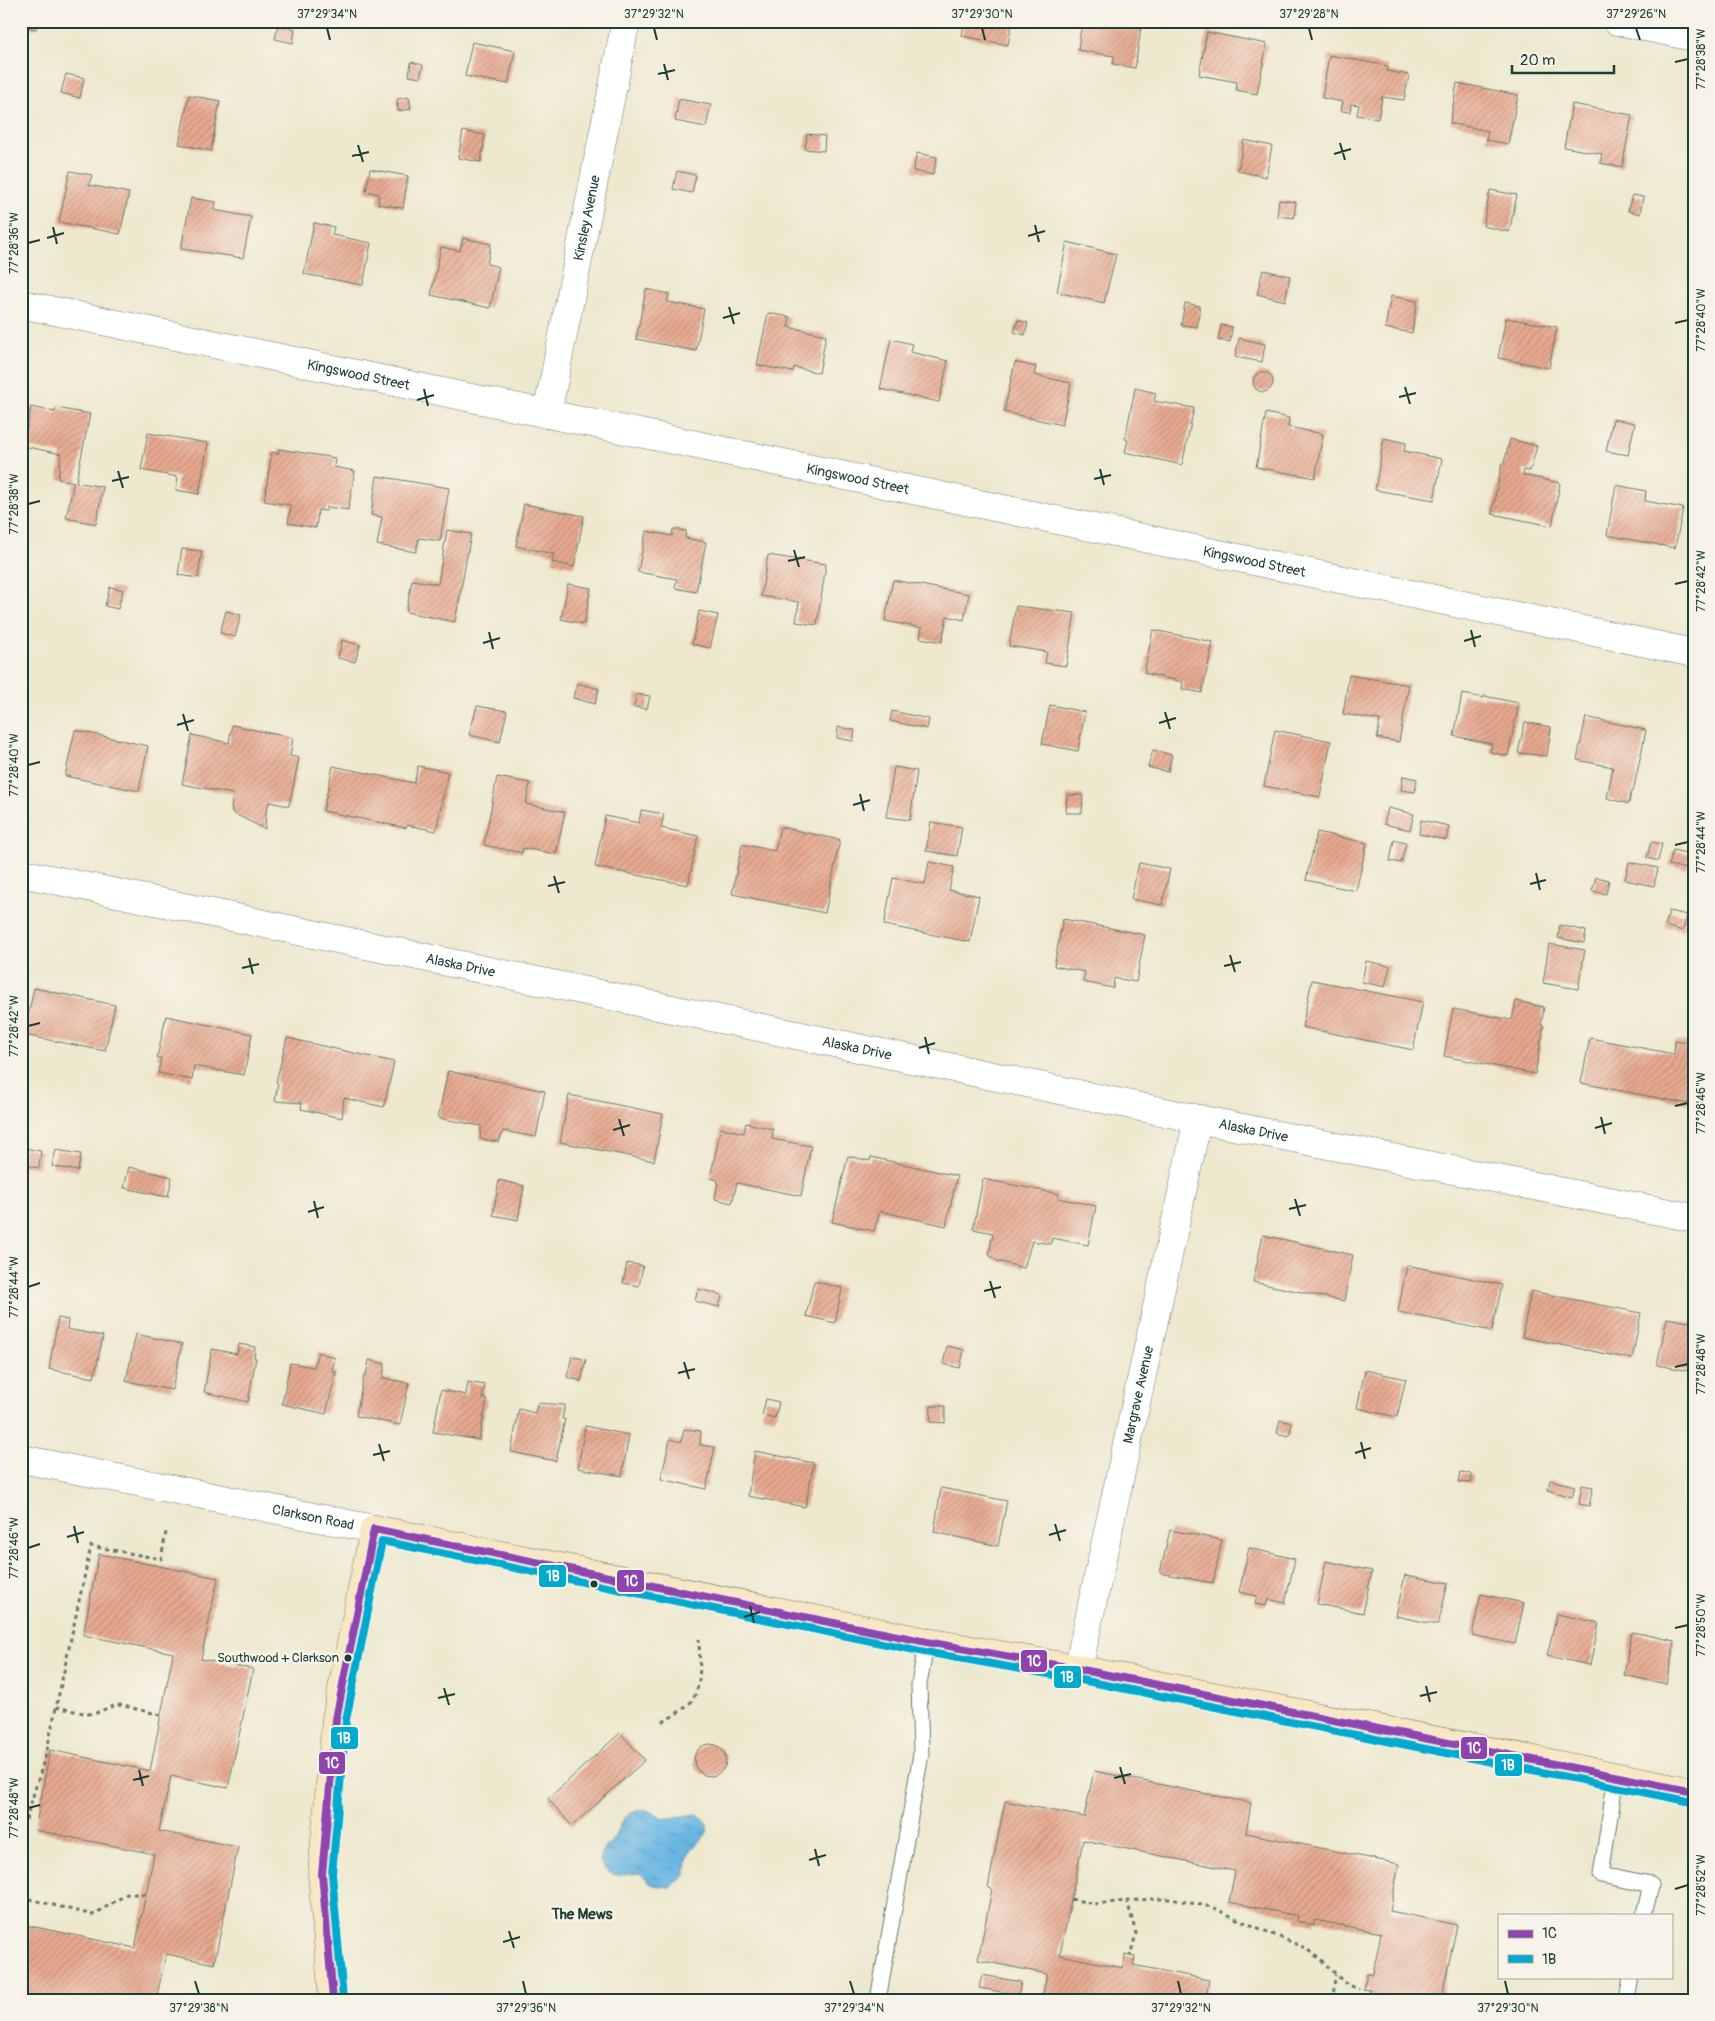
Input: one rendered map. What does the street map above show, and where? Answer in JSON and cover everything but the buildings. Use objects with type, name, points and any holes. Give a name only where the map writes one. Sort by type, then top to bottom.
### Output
[{"type":"street","name":"Kinsley Avenue","points":[[547,414],[626,21]]},
{"type":"street","points":[[1617,21],[1694,37]]},
{"type":"street","name":"Kingswood Street","points":[[21,304],[1694,653]]},
{"type":"street","name":"Alaska Drive","points":[[21,874],[1198,1119],[1694,1218]]},
{"type":"street","name":"Margrave Avenue","points":[[1078,1669],[1198,1119]]},
{"type":"street","name":"Clarkson Road","points":[[21,1459],[927,1642],[1078,1669],[1694,1792]]},
{"type":"street","points":[[333,2000],[322,1874],[336,1719],[374,1529]]},
{"type":"lane","points":[[878,2000],[921,1754],[919,1684],[927,1642]]},
{"type":"lane","points":[[1616,1776],[1601,1875],[1651,1885],[1644,1914]]},
{"type":"lane","points":[[1627,2000],[1631,1978]]},
{"type":"path","points":[[21,1835],[46,1754],[91,1546],[161,1559],[166,1532]]},
{"type":"path","points":[[663,1722],[689,1704],[696,1694],[700,1639]]},
{"type":"path","points":[[56,1707],[88,1714],[96,1713],[110,1706],[120,1705],[161,1715]]},
{"type":"path","points":[[21,1897],[93,1915],[126,1894],[146,1894]]},
{"type":"path","points":[[1072,1899],[1094,1904],[1127,1900],[1171,1899],[1212,1907],[1305,1948],[1321,1960],[1346,1984],[1358,1989]]},
{"type":"path","points":[[1127,1900],[1136,1934],[1130,1956]]},
{"type":"path","points":[[1333,2000],[1335,1975]]},
{"type":"path","points":[[1689,2000],[1694,1979]]},
{"type":"water","points":[[639,1810],[647,1810],[663,1819],[697,1814],[704,1820],[707,1826],[708,1830],[705,1835],[689,1854],[683,1877],[670,1887],[653,1885],[640,1873],[620,1875],[611,1873],[601,1864],[600,1856],[603,1850],[613,1840],[625,1818]]},
{"type":"transit line","name":"1C","points":[[374,1529],[927,1642],[1078,1669],[1694,1792]]},
{"type":"transit line","name":"1C","points":[[333,2000],[322,1874],[336,1719],[374,1529]]},
{"type":"transit line","name":"1B","points":[[343,1999],[332,1874],[346,1720],[382,1541],[925,1652],[1076,1679],[1692,1802]]},
{"type":"place","name":"Southwood + Clarkson","points":[[348,1658]]},
{"type":"district","name":"The Mews","points":[[582,1914]]}]
